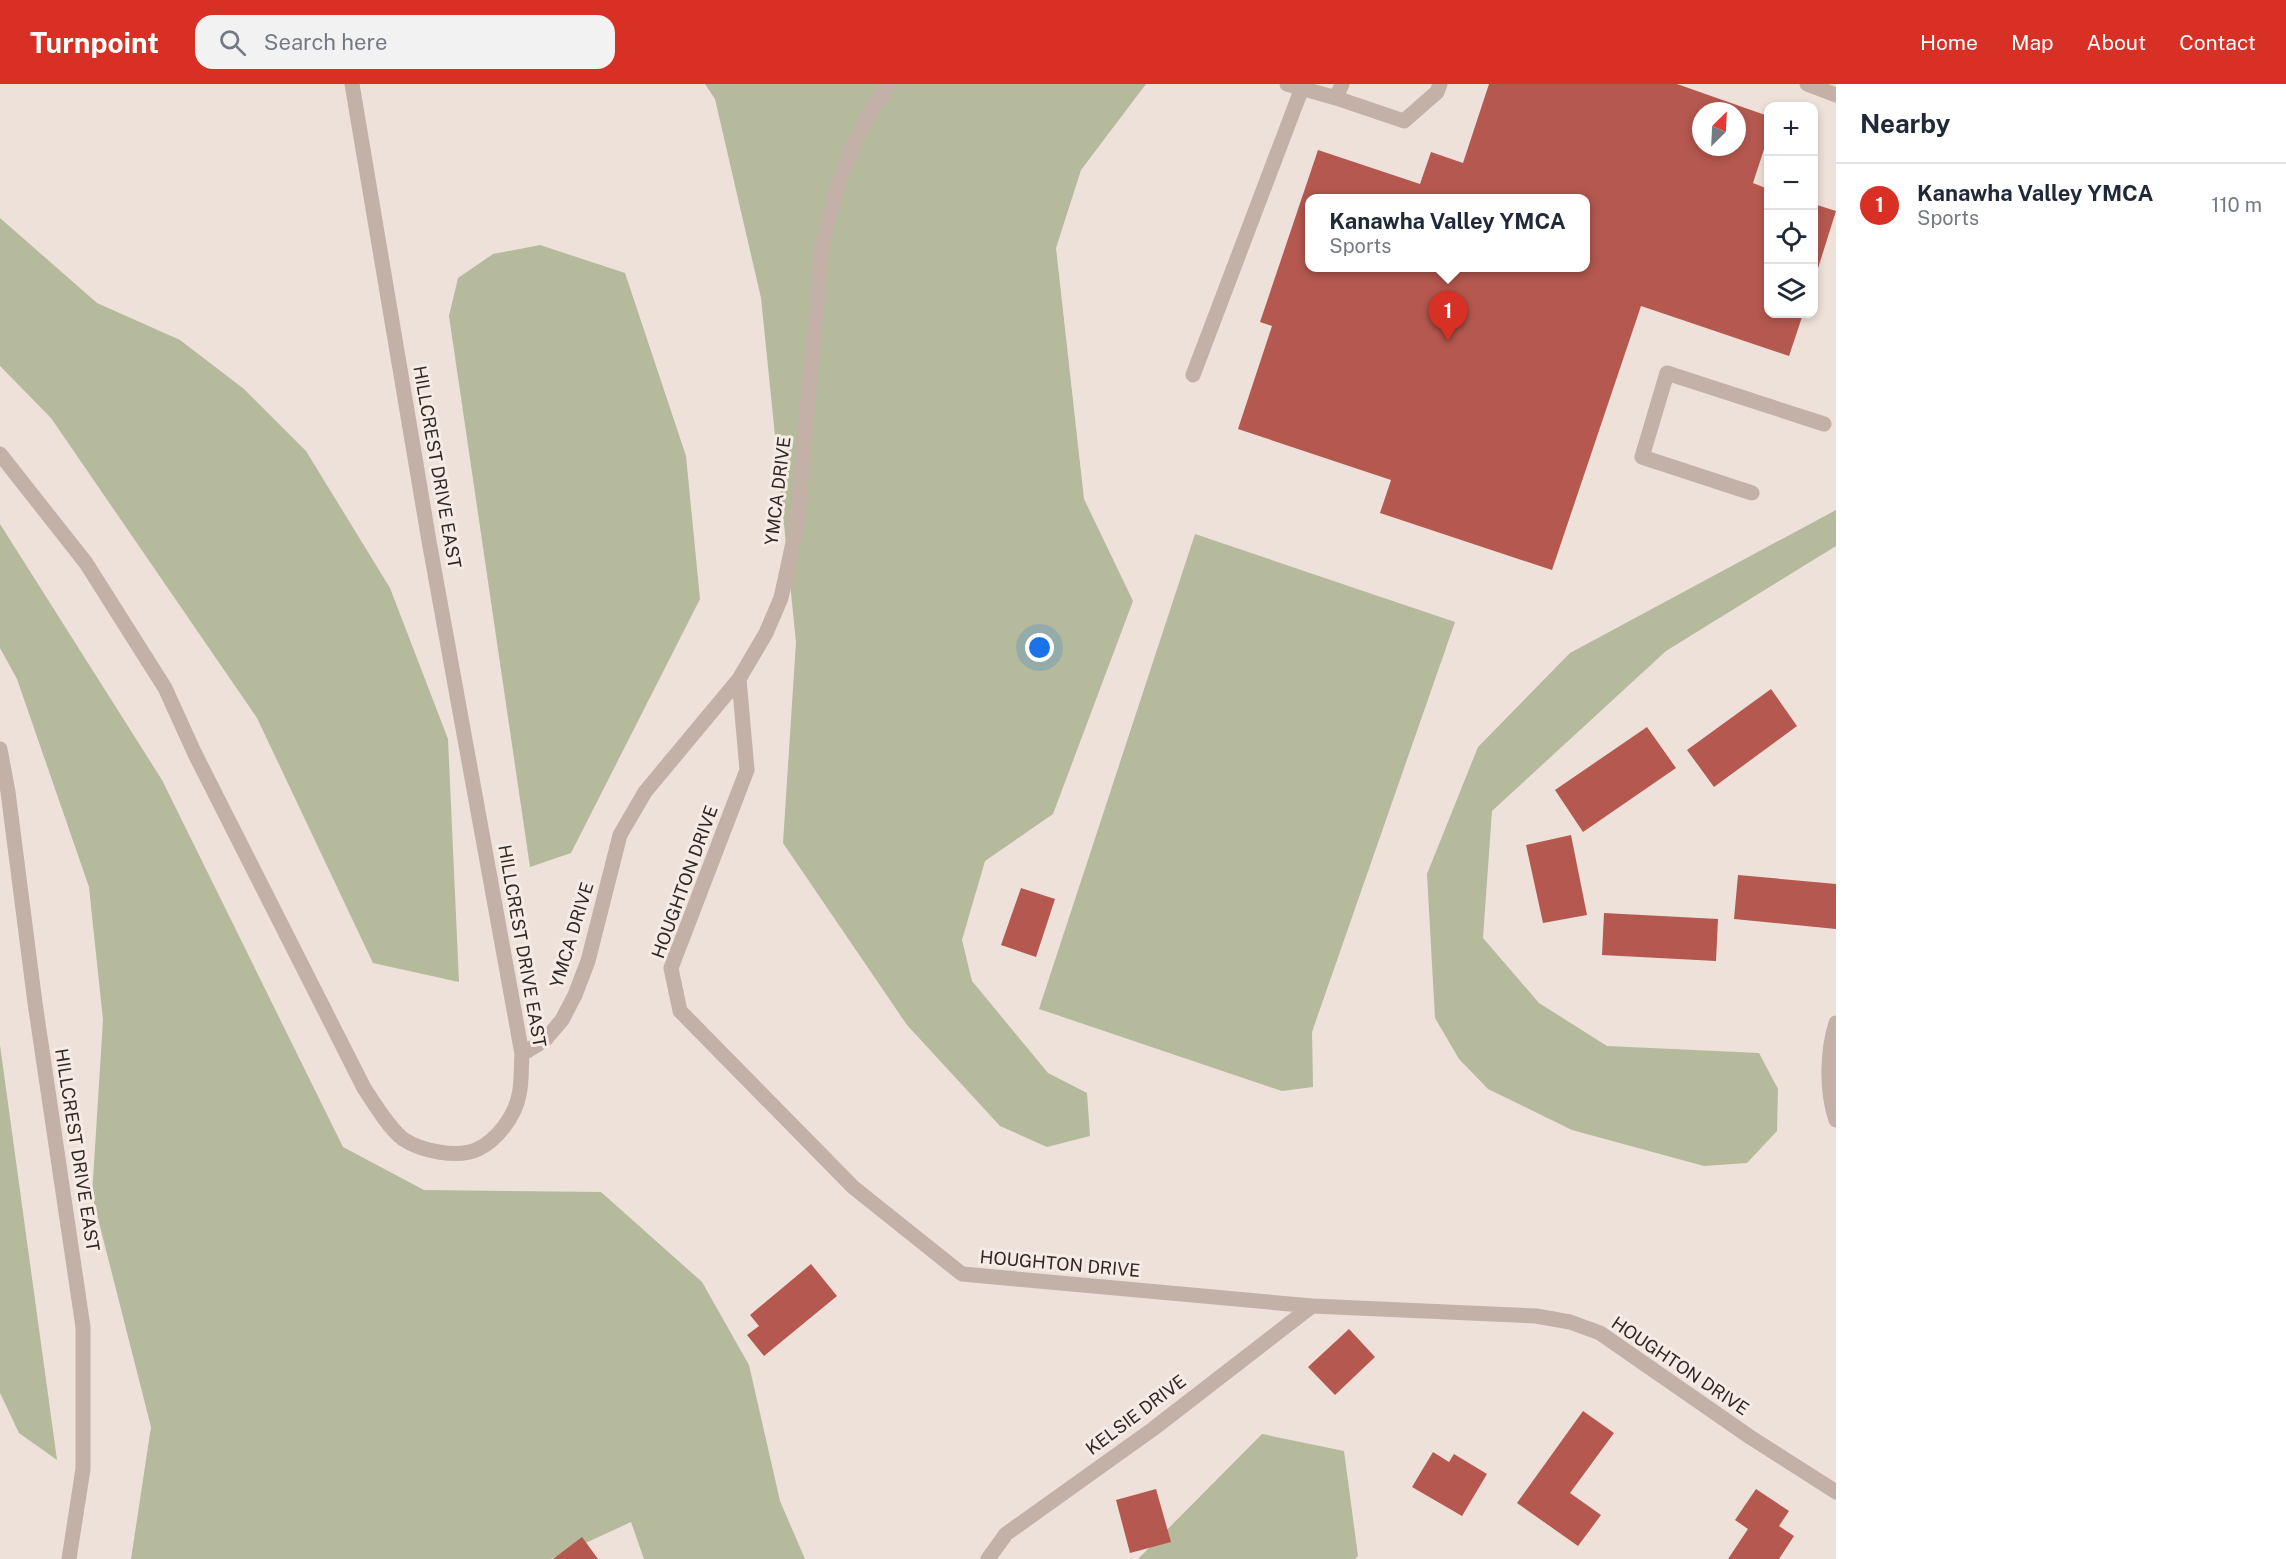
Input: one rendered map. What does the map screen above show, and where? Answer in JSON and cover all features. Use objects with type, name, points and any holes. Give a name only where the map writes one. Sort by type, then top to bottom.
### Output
[{"type":"street","name":"HILLCREST DRIVE EAST","points":[[0,454],[86,563],[165,688],[195,754],[363,1088],[378,1110],[402,1138],[426,1150],[452,1154],[477,1150],[498,1134],[519,1096],[522,1054],[427,530],[352,84]]},
{"type":"street","name":"YMCA DRIVE","points":[[522,1054],[545,1040],[562,1020],[575,995],[588,961],[620,835],[645,792],[738,679],[766,633],[781,598],[797,524],[822,246],[831,207],[857,138],[889,84]]},
{"type":"street","points":[[1287,84],[1302,88],[1339,91],[1404,121],[1437,92],[1440,84]]},
{"type":"street","points":[[1807,84],[1836,95]]},
{"type":"street","points":[[1193,375],[1302,88]]},
{"type":"street","points":[[1752,492],[1642,457],[1667,373],[1824,424]]},
{"type":"street","name":"HOUGHTON DRIVE","points":[[738,679],[747,770],[671,968],[680,1011],[853,1187],[962,1274],[1312,1306],[1536,1316],[1570,1322],[1600,1333],[1750,1437],[1836,1492]]},
{"type":"street","name":"HILLCREST DRIVE EAST","points":[[0,749],[8,792],[35,1003],[83,1327],[83,1469],[69,1559]]},
{"type":"street","points":[[1836,1023],[1830,1063],[1830,1093],[1836,1120]]},
{"type":"street","name":"KELSIE DRIVE","points":[[988,1559],[1006,1534],[1153,1429],[1312,1306]]},
{"type":"green space","points":[[705,84],[1146,84],[1081,170],[1056,248],[1084,499],[1133,601],[1053,814],[985,861],[962,940],[972,981],[1048,1073],[1087,1093],[1090,1136],[1047,1147],[1000,1126],[907,1025],[783,843],[796,642],[761,298],[715,99]]},
{"type":"green space","points":[[0,218],[97,303],[180,340],[244,389],[306,451],[390,588],[448,739],[459,982],[373,963],[257,718],[51,418],[0,366]]},
{"type":"green space","points":[[540,245],[625,273],[686,456],[700,599],[571,853],[530,867],[449,316],[458,278],[493,254]]},
{"type":"green space","points":[[1836,510],[1836,546],[1666,651],[1492,811],[1483,938],[1539,1003],[1607,1046],[1759,1053],[1778,1089],[1777,1131],[1747,1163],[1704,1166],[1572,1130],[1488,1089],[1459,1059],[1435,1018],[1427,874],[1478,747],[1570,653]]},
{"type":"green space","points":[[0,524],[162,780],[343,1147],[424,1190],[601,1192],[702,1282],[749,1365],[780,1501],[805,1559],[644,1559],[631,1522],[551,1559],[131,1559],[151,1427],[92,1195],[103,1020],[89,887],[17,679],[0,648]]},
{"type":"green space","points":[[1195,534],[1455,622],[1312,1032],[1313,1087],[1282,1091],[1039,1009]]},
{"type":"green space","points":[[0,1045],[57,1460],[19,1433],[0,1393]]},
{"type":"green space","points":[[1262,1434],[1344,1451],[1358,1556],[1355,1559],[1138,1559]]},
{"type":"building","points":[[1489,84],[1677,84],[1728,102],[1692,102],[1692,156],[1746,156],[1746,108],[1764,115],[1764,149],[1753,183],[1764,187],[1764,318],[1802,318],[1789,356],[1641,306],[1552,570],[1380,513],[1391,480],[1238,429],[1272,326],[1260,322],[1318,150],[1420,184],[1431,152],[1463,163]]},
{"type":"building","points":[[1818,205],[1836,211],[1818,268]]},
{"type":"building","points":[[1771,689],[1797,726],[1714,787],[1687,750]]},
{"type":"building","points":[[1647,727],[1676,768],[1583,832],[1555,790]]},
{"type":"building","points":[[1571,835],[1587,915],[1543,923],[1526,845]]},
{"type":"building","points":[[1738,875],[1836,884],[1836,929],[1734,919]]},
{"type":"building","points":[[1021,888],[1055,899],[1036,957],[1001,945]]},
{"type":"building","points":[[1604,913],[1718,919],[1716,961],[1602,955]]},
{"type":"building","points":[[811,1264],[837,1296],[764,1356],[747,1335],[759,1326],[750,1315]]},
{"type":"building","points":[[1349,1329],[1375,1357],[1335,1395],[1308,1367]]},
{"type":"building","points":[[1583,1411],[1614,1433],[1570,1493],[1601,1515],[1578,1546],[1517,1503]]},
{"type":"building","points":[[1433,1452],[1449,1462],[1454,1454],[1487,1474],[1462,1516],[1412,1487]]},
{"type":"building","points":[[1156,1489],[1171,1542],[1130,1553],[1116,1500]]},
{"type":"building","points":[[1756,1489],[1789,1511],[1779,1526],[1794,1536],[1779,1559],[1728,1559],[1748,1529],[1735,1520]]},
{"type":"building","points":[[582,1537],[598,1559],[553,1559]]},
{"type":"place","name":"Kanawha Valley YMCA","points":[[1448,341]]}]
